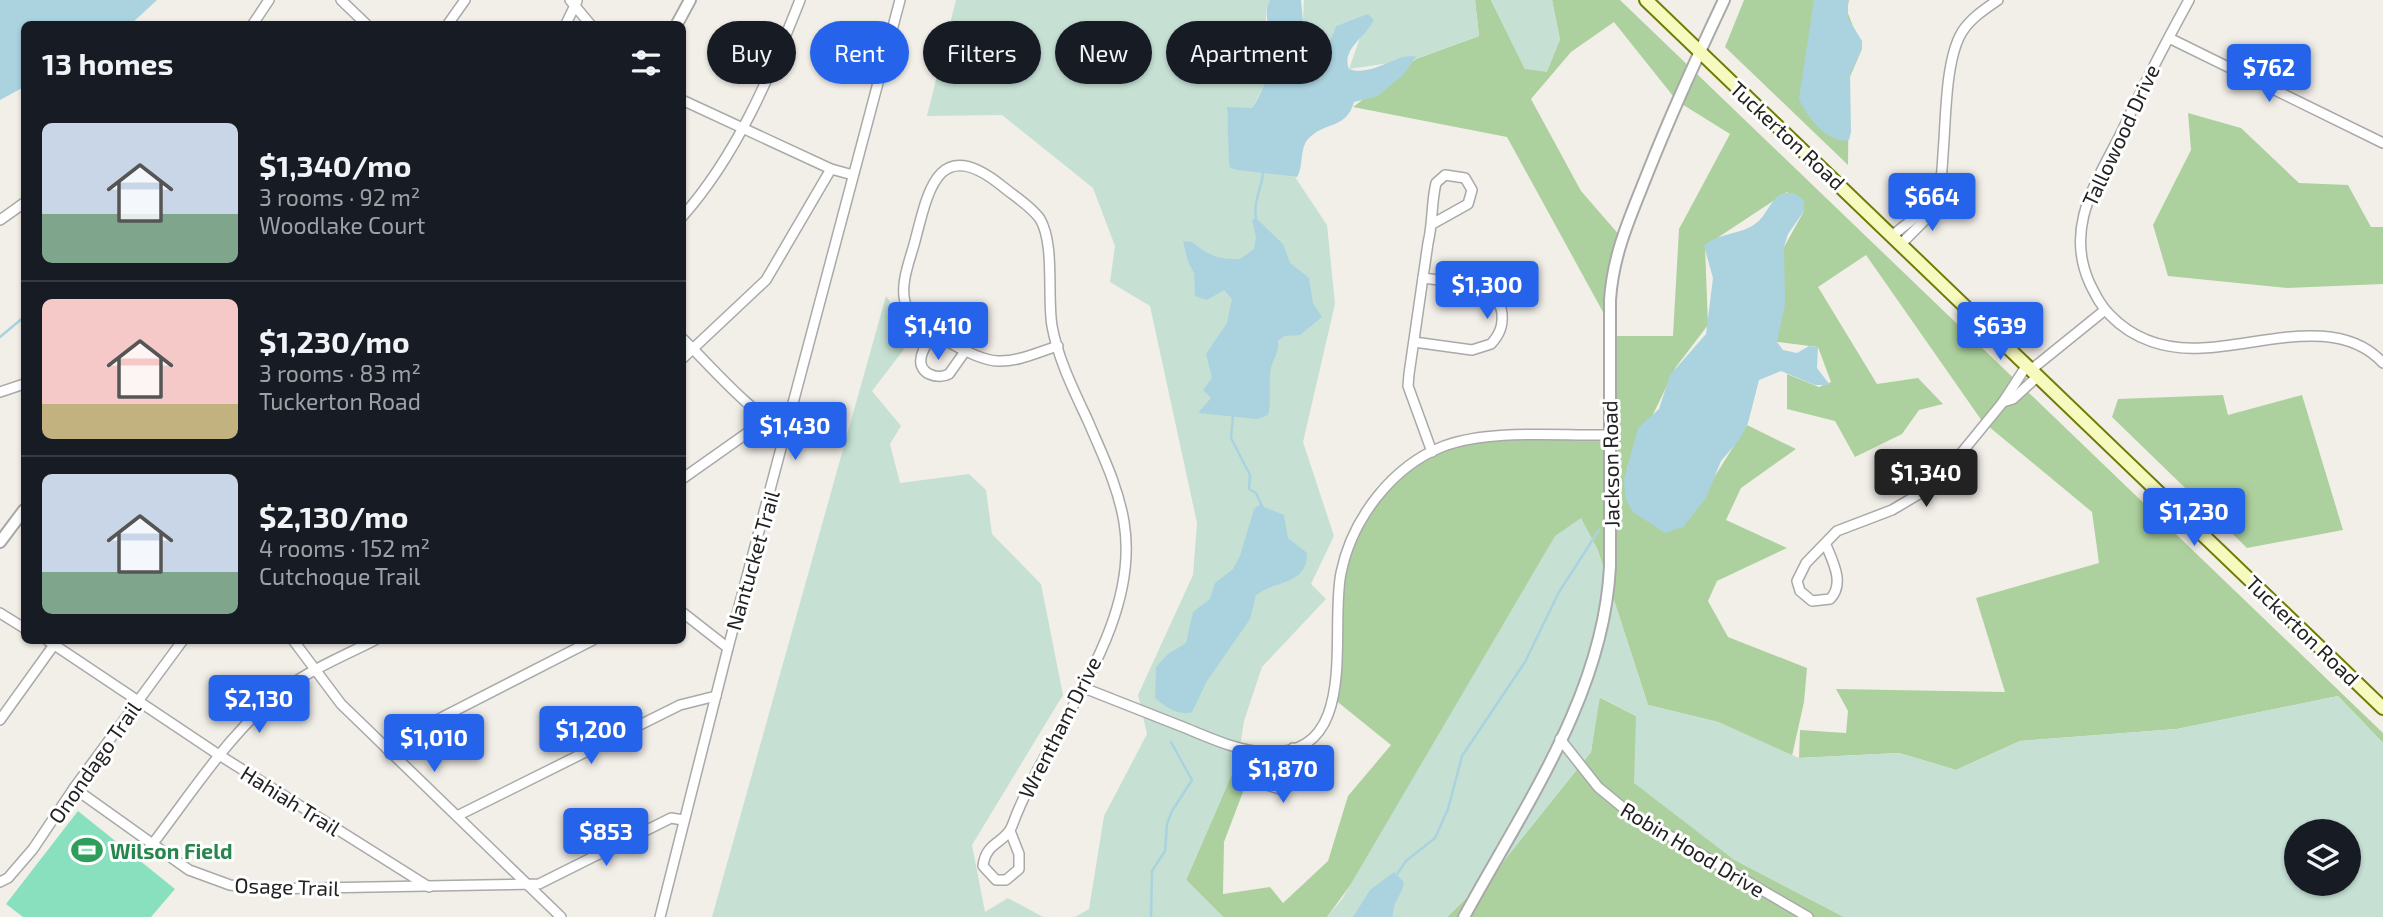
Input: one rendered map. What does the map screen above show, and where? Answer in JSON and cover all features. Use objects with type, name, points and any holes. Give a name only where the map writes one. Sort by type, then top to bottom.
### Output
[{"type":"main road","name":"Tuckerton Road","points":[[1646,0],[1898,239],[2383,708]]},
{"type":"street","points":[[255,21],[270,0]]},
{"type":"street","points":[[341,0],[363,21]]},
{"type":"street","points":[[451,21],[465,0]]},
{"type":"street","points":[[679,21],[690,0]]},
{"type":"street","points":[[686,212],[721,167],[771,71],[800,0]]},
{"type":"street","name":"Nantucket Trail","points":[[660,917],[727,648],[788,430],[900,0]]},
{"type":"street","name":"Jackson Road","points":[[1464,917],[1560,739],[1591,668],[1606,609],[1611,522],[1608,435],[1610,300],[1614,261],[1625,226],[1724,0]]},
{"type":"street","points":[[1898,239],[1919,211],[1928,209],[1941,181],[1950,78],[1961,33],[1978,14],[1998,0]]},
{"type":"street","name":"Tallowood Drive","points":[[2189,0],[2092,188],[2080,227],[2081,257],[2105,310],[2128,331],[2163,345],[2203,348],[2324,333],[2358,345],[2383,363]]},
{"type":"street","points":[[567,21],[574,2]]},
{"type":"street","points":[[574,2],[588,21]]},
{"type":"street","points":[[2169,38],[2383,143]]},
{"type":"street","points":[[686,102],[831,169],[853,175]]},
{"type":"street","name":"Wrentham Drive","points":[[1010,831],[1019,854],[1019,869],[1006,880],[996,880],[984,866],[985,856],[990,846],[1010,831],[1021,799],[1084,688],[1123,584],[1126,555],[1124,523],[1114,480],[1065,369],[1058,346],[1052,329],[1047,245],[1042,223],[1035,213],[986,173],[974,169],[951,168],[930,183],[905,278],[904,292],[908,310],[913,318],[933,332],[981,358],[998,362],[1015,360],[1058,346]]},
{"type":"street","points":[[686,356],[766,280],[831,169]]},
{"type":"street","points":[[1432,452],[1408,386],[1423,278],[1434,223],[1432,214],[1436,183],[1445,175],[1465,178],[1472,190],[1468,204],[1434,223]]},
{"type":"street","points":[[0,220],[21,207]]},
{"type":"street","points":[[1414,342],[1472,350],[1491,344],[1502,324],[1501,307],[1489,293],[1478,287],[1423,278]]},
{"type":"street","points":[[1826,545],[1838,579],[1838,587],[1830,598],[1812,601],[1800,591],[1797,581],[1806,562],[1826,545],[1830,537],[1845,526],[1883,514],[1926,493],[1953,467],[2003,402],[2032,370],[2105,310]]},
{"type":"street","points":[[933,332],[920,358],[923,369],[930,374],[936,377],[949,374],[966,350]]},
{"type":"street","points":[[686,342],[766,419],[788,430]]},
{"type":"street","points":[[2003,402],[2013,399],[2032,370]]},
{"type":"street","points":[[0,392],[21,385]]},
{"type":"street","points":[[686,476],[766,419]]},
{"type":"street","points":[[1084,688],[1236,748],[1259,752],[1300,746],[1320,730],[1335,697],[1337,608],[1341,572],[1361,521],[1392,480],[1432,452],[1477,438],[1608,435]]},
{"type":"street","points":[[0,542],[21,514]]},
{"type":"street","points":[[0,613],[21,626]]},
{"type":"street","points":[[686,615],[727,648]]},
{"type":"street","points":[[0,720],[52,644]]},
{"type":"street","name":"Hahiah Trail","points":[[56,644],[220,756],[431,888]]},
{"type":"street","name":"Onondago Trail","points":[[1,882],[33,849],[136,701],[180,644]]},
{"type":"street","points":[[296,644],[313,670],[387,749],[561,917]]},
{"type":"street","points":[[154,842],[220,756],[269,702],[313,670],[367,644]]},
{"type":"street","points":[[387,749],[429,724],[585,644]]},
{"type":"street","points":[[457,816],[680,705],[716,696]]},
{"type":"street","name":"Robin Hood Drive","points":[[1560,739],[1598,787],[1627,811],[1808,917]]},
{"type":"street","points":[[1259,752],[1260,770],[1267,785],[1283,790],[1294,781],[1297,773],[1293,748]]},
{"type":"street","name":"Osage Trail","points":[[74,788],[154,842],[189,870],[230,885],[262,889],[431,888],[529,884],[555,877],[671,818],[683,820]]},
{"type":"green space","points":[[956,0],[1270,0],[1266,21],[1166,21],[1166,84],[1265,84],[1252,108],[1227,109],[1230,167],[1295,177],[1327,225],[1335,304],[1303,442],[1334,536],[1311,584],[1326,599],[1262,667],[1244,721],[1238,760],[1186,880],[1223,917],[1075,917],[1089,909],[1104,816],[1147,734],[1138,695],[1193,575],[1197,523],[1150,306],[1110,282],[1115,246],[1093,188],[1002,115],[927,116],[935,84],[1041,84],[1041,21],[951,21]]},
{"type":"green space","points":[[1304,0],[1475,0],[1479,36],[1416,59],[1349,69],[1368,15],[1336,26],[1332,36],[1332,21],[1303,21]]},
{"type":"green space","points":[[1475,0],[1491,0],[1525,69],[1560,40],[1552,0],[1620,0],[2383,733],[2383,743],[2338,696],[2177,729],[2020,741],[1956,770],[1899,753],[1799,758],[1800,730],[1846,733],[1848,711],[1836,689],[2005,692],[1976,598],[2099,563],[2092,512],[1982,421],[1866,255],[1818,287],[1877,384],[1918,378],[1943,404],[1919,410],[1902,434],[1855,457],[1835,421],[1787,409],[1787,374],[1819,387],[1831,382],[1818,347],[1777,342],[1784,247],[1804,211],[1787,192],[1705,246],[1708,325],[1676,367],[1627,468],[1683,527],[1747,425],[1796,449],[1741,488],[1726,520],[1787,548],[1717,581],[1708,601],[1728,637],[1807,668],[1804,702],[1792,756],[1718,722],[1648,705],[1597,548],[1327,917],[1223,917],[1186,880],[1238,760],[1257,755],[1224,842],[1223,894],[1270,887],[1283,903],[1328,861],[1348,796],[1391,745],[1334,699],[1340,584],[1366,512],[1412,466],[1466,441],[1608,435],[1609,336],[1673,336],[1679,229],[1730,134],[1677,101],[1614,22],[1571,52],[1531,99],[1581,191],[1621,237],[1609,323],[1507,137],[1353,107],[1416,59],[1479,36]]},
{"type":"green space","points":[[1491,0],[1552,0],[1560,40],[1547,72],[1525,69]]},
{"type":"green space","points":[[1744,0],[1849,0],[1847,11],[1862,49],[1849,79],[1848,165],[1725,47]]},
{"type":"green space","points":[[2188,113],[2241,128],[2299,183],[2348,185],[2371,227],[2383,227],[2383,284],[2287,288],[2168,276],[2153,225],[2191,150]]},
{"type":"green space","points":[[886,296],[915,335],[872,391],[901,426],[890,444],[900,483],[969,474],[986,490],[992,534],[1041,584],[1063,695],[972,845],[985,912],[1008,898],[1043,917],[712,917]]},
{"type":"green space","points":[[2223,395],[2228,415],[2302,395],[2343,530],[2247,548],[2112,417],[2118,399]]},
{"type":"green space","points":[[1581,518],[1597,548],[1648,705],[1718,722],[1799,758],[1899,753],[1956,770],[2020,741],[2177,729],[2338,696],[2383,743],[2383,917],[1844,917],[1733,859],[1634,783],[1636,716],[1600,697],[1591,752],[1502,863],[1447,917],[1327,917],[1342,899],[1555,536]]},
{"type":"green space","points":[[1599,697],[1636,716],[1733,859],[1844,917],[1447,917],[1502,863],[1591,752]]},
{"type":"green space","name":"Wilson Field","points":[[78,811],[175,889],[151,917],[23,917],[6,904]]},
{"type":"water","points":[[0,0],[157,0],[134,21],[21,21],[21,89],[0,100]]},
{"type":"water","points":[[1270,0],[1301,0],[1303,21],[1268,21]]},
{"type":"water","points":[[1814,0],[1848,0],[1848,18],[1862,41],[1862,49],[1850,74],[1849,140],[1826,134],[1813,121],[1799,99]]},
{"type":"water","points":[[1368,14],[1374,20],[1351,49],[1347,62],[1349,69],[1367,70],[1409,56],[1416,57],[1403,75],[1378,96],[1354,102],[1346,117],[1308,139],[1303,148],[1297,177],[1230,168],[1227,107],[1252,108],[1264,86],[1332,84],[1332,36],[1336,26]]},
{"type":"water","points":[[1784,193],[1794,193],[1804,200],[1804,211],[1788,234],[1784,247],[1785,304],[1777,342],[1783,350],[1797,353],[1809,346],[1818,347],[1817,368],[1830,385],[1815,385],[1781,371],[1759,380],[1748,423],[1739,440],[1721,461],[1706,498],[1683,527],[1665,533],[1633,512],[1626,500],[1624,480],[1638,428],[1659,409],[1670,375],[1706,334],[1713,278],[1704,246],[1755,224],[1775,199]]},
{"type":"water","points":[[1256,218],[1283,244],[1290,263],[1309,278],[1313,303],[1322,317],[1300,335],[1284,336],[1278,341],[1270,374],[1268,415],[1257,419],[1198,413],[1211,398],[1203,390],[1212,378],[1206,354],[1227,323],[1232,299],[1224,290],[1207,300],[1195,296],[1194,273],[1183,241],[1192,242],[1214,256],[1240,259],[1254,249],[1256,237],[1252,220]]},
{"type":"water","points":[[1259,505],[1284,515],[1288,538],[1307,553],[1306,564],[1296,577],[1256,595],[1250,619],[1207,681],[1192,712],[1172,710],[1155,698],[1156,667],[1168,654],[1186,643],[1193,612],[1210,599],[1215,583],[1233,569],[1240,556],[1254,509]]},
{"type":"water","points":[[1394,872],[1404,882],[1393,917],[1353,917],[1370,890]]},
{"type":"waterway","points":[[1256,220],[1256,202],[1263,173]]},
{"type":"waterway","points":[[0,337],[21,320]]},
{"type":"waterway","points":[[1233,416],[1231,438],[1250,475],[1249,489],[1256,493],[1262,506]]},
{"type":"waterway","points":[[1395,877],[1406,861],[1435,838],[1448,809],[1462,756],[1525,662],[1559,592],[1599,530]]},
{"type":"waterway","points":[[1151,917],[1152,871],[1165,851],[1167,824],[1172,811],[1192,780],[1171,742]]},
{"type":"place","name":"Wilson Field","points":[[87,850]]}]
